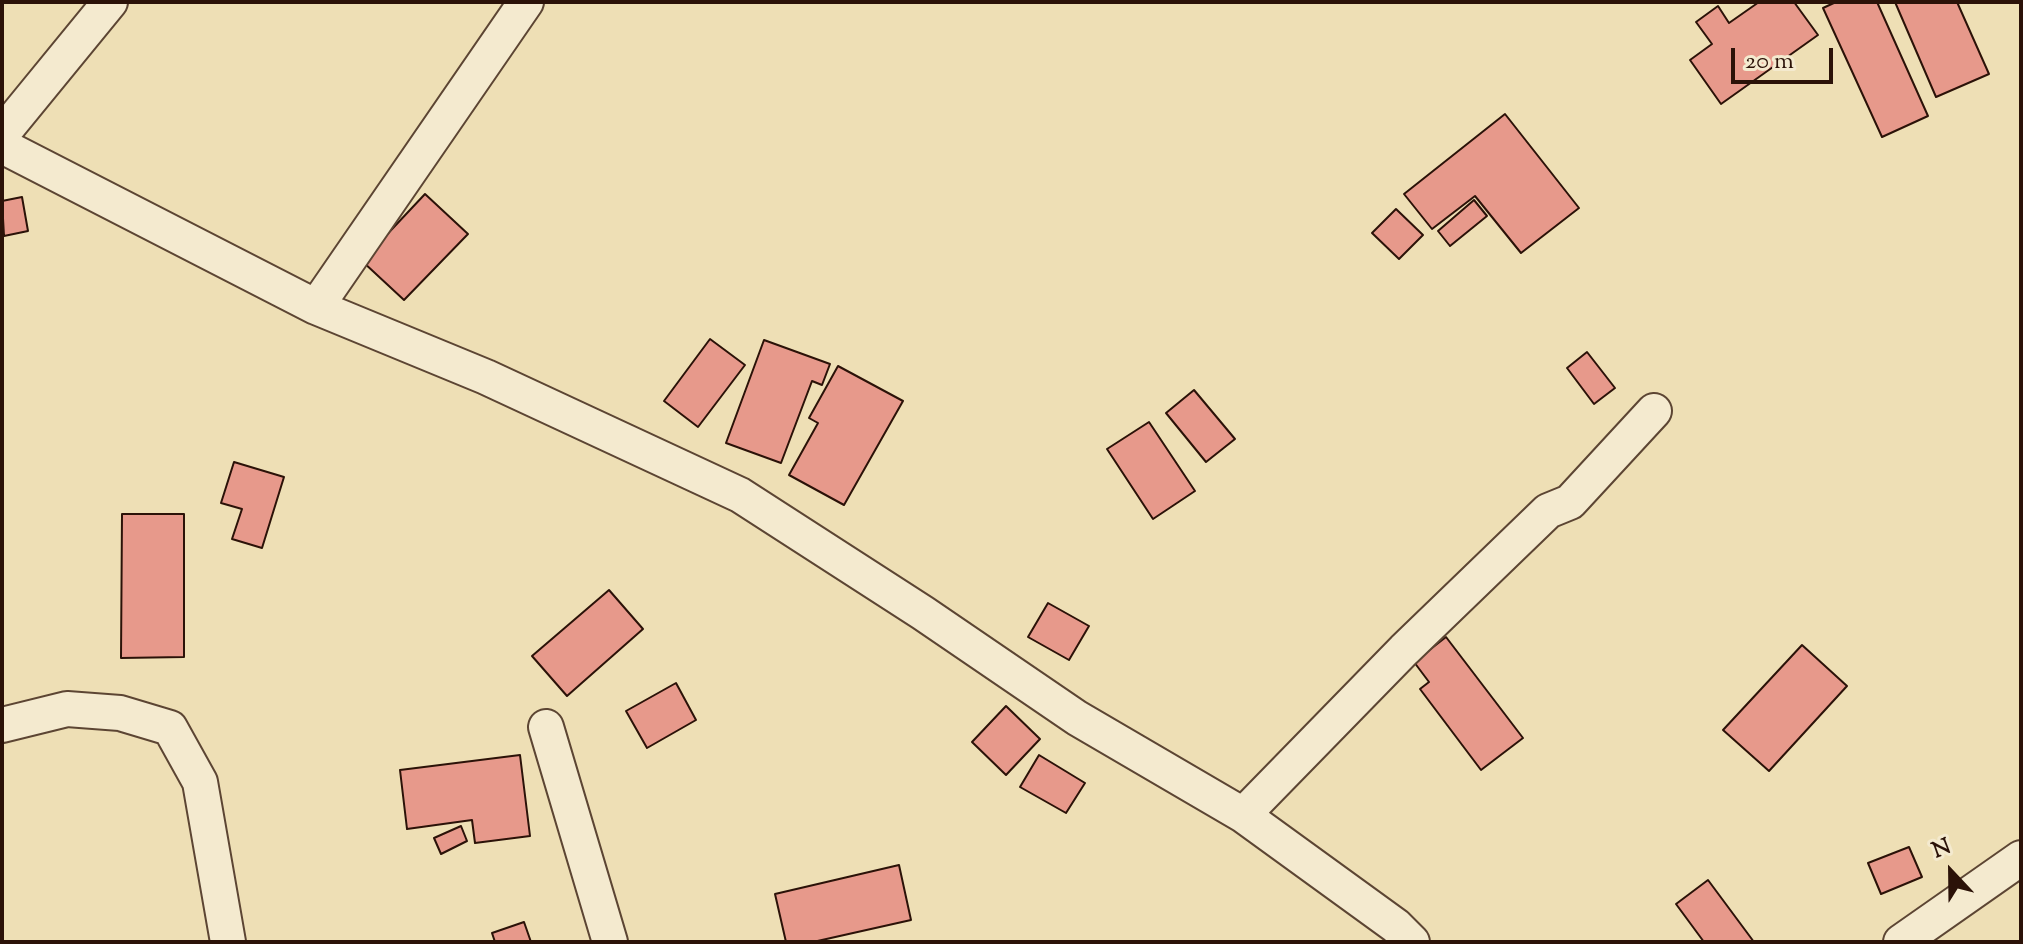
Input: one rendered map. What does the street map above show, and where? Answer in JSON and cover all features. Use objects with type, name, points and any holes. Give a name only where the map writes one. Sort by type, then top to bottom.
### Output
[{"type":"street","points":[[2,134],[110,2]]},
{"type":"street","points":[[316,307],[526,2]]},
{"type":"street","points":[[2,146],[316,307],[486,377],[740,495],[923,613],[1077,718],[1243,815],[1396,926],[1412,942]]},
{"type":"street","points":[[1243,815],[1404,650],[1548,511],[1570,502],[1654,411]]},
{"type":"street","points":[[2,725],[67,709],[120,713],[170,728],[200,782],[228,942]]},
{"type":"street","points":[[546,727],[610,942]]},
{"type":"street","points":[[1901,942],[2021,858]]},
{"type":"building","points":[[1759,2],[1794,2],[1818,35],[1721,104],[1690,60],[1712,44],[1696,22],[1718,6],[1729,23]]},
{"type":"building","points":[[1836,2],[1877,2],[1928,116],[1882,137],[1823,8]]},
{"type":"building","points":[[1895,2],[1957,2],[1989,74],[1936,97]]},
{"type":"building","points":[[1505,114],[1579,208],[1521,253],[1475,196],[1432,229],[1404,194]]},
{"type":"building","points":[[425,194],[468,234],[404,300],[362,261]]},
{"type":"building","points":[[22,197],[28,231],[4,236],[2,201]]},
{"type":"building","points":[[1474,200],[1487,216],[1450,246],[1438,231]]},
{"type":"building","points":[[1396,209],[1423,235],[1399,259],[1372,233]]},
{"type":"building","points":[[710,339],[745,365],[698,427],[664,401]]},
{"type":"building","points":[[764,340],[830,364],[822,385],[812,381],[781,463],[726,443]]},
{"type":"building","points":[[1587,352],[1615,388],[1594,404],[1567,368]]},
{"type":"building","points":[[838,366],[903,401],[844,505],[789,475],[818,423],[809,418]]},
{"type":"building","points":[[1194,390],[1235,439],[1206,462],[1166,413]]},
{"type":"building","points":[[1149,422],[1195,491],[1153,519],[1107,449]]},
{"type":"building","points":[[234,462],[284,477],[262,548],[232,539],[242,509],[221,503]]},
{"type":"building","points":[[122,514],[184,514],[184,657],[121,658]]},
{"type":"building","points":[[609,590],[643,629],[567,696],[532,656]]},
{"type":"building","points":[[1048,603],[1089,626],[1069,660],[1028,637]]},
{"type":"building","points":[[1446,637],[1523,738],[1481,770],[1420,689],[1429,682],[1414,662]]},
{"type":"building","points":[[1802,645],[1847,686],[1769,771],[1723,730]]},
{"type":"building","points":[[676,683],[696,720],[647,748],[626,711]]},
{"type":"building","points":[[1006,706],[1040,739],[1006,775],[972,742]]},
{"type":"building","points":[[520,755],[530,836],[475,843],[472,820],[407,829],[400,770]]},
{"type":"building","points":[[1039,755],[1085,783],[1066,813],[1020,787]]},
{"type":"building","points":[[461,826],[467,841],[441,854],[434,838]]},
{"type":"building","points":[[1909,847],[1922,877],[1881,894],[1868,863]]},
{"type":"building","points":[[899,865],[911,920],[813,942],[786,942],[775,894]]},
{"type":"building","points":[[1708,880],[1754,942],[1704,942],[1676,904]]},
{"type":"building","points":[[524,922],[531,942],[495,942],[492,933]]}]
